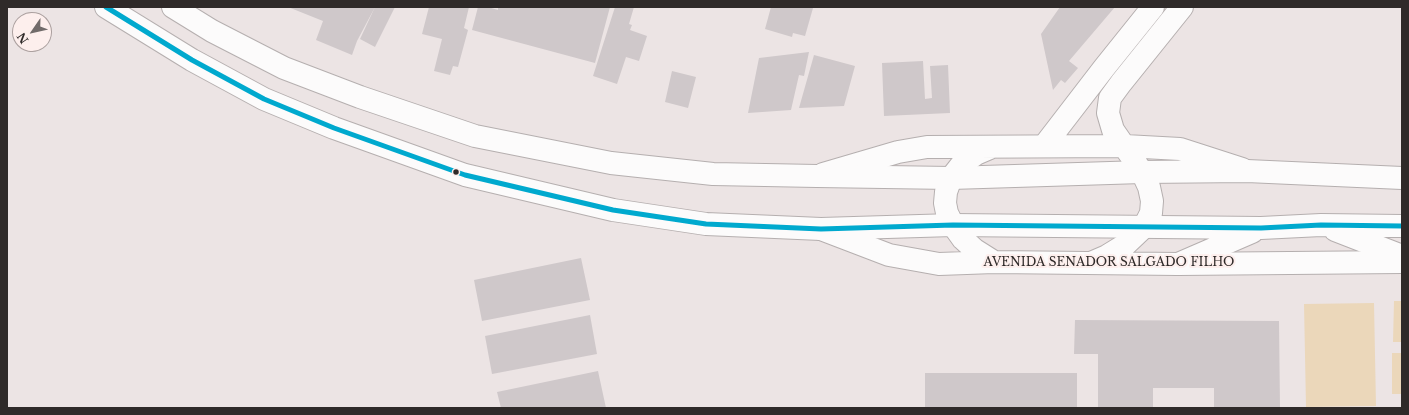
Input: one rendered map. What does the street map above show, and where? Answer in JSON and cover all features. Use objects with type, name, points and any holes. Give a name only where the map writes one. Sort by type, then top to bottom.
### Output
[{"type":"main road","name":"AVENIDA SENADOR SALGADO FILHO","points":[[106,7],[192,60],[264,99],[334,128],[465,175],[613,210],[706,224],[821,229],[953,225],[1261,228],[1321,224],[1402,226]]},
{"type":"main road","points":[[173,7],[212,31],[284,68],[360,97],[475,136],[611,163],[713,174],[817,176],[951,178],[1142,172],[1247,171],[1402,178]]},
{"type":"main road","points":[[1044,146],[1153,7]]},
{"type":"main road","points":[[1090,263],[1107,256],[1125,245],[1144,227],[1151,213],[1152,201],[1149,187],[1142,172],[1113,130],[1108,113],[1110,98],[1120,83],[1182,7]]},
{"type":"main road","points":[[1104,68],[1120,83]]},
{"type":"main road","points":[[817,176],[898,152],[927,147],[995,146],[1125,146],[1180,149],[1247,171]]},
{"type":"main road","points":[[994,262],[975,250],[963,239],[947,213],[945,203],[946,192],[951,178],[962,164],[976,154],[995,146]]},
{"type":"main road","points":[[1321,224],[1402,256]]},
{"type":"main road","points":[[1178,264],[1261,228]]},
{"type":"main road","name":"AVENIDA SENADOR SALGADO FILHO","points":[[821,229],[889,255],[939,264],[994,262],[1178,264],[1402,262]]},
{"type":"shaded area","points":[[1394,301],[1402,301],[1402,342],[1393,342]]},
{"type":"shaded area","points":[[1374,303],[1376,406],[1306,407],[1304,304]]},
{"type":"shaded area","points":[[1392,353],[1402,353],[1402,394],[1392,394]]},
{"type":"building","points":[[288,7],[375,7],[357,41],[352,55],[316,40],[323,21]]},
{"type":"building","points":[[375,7],[395,7],[375,47],[360,39]]},
{"type":"building","points":[[429,7],[469,7],[464,28],[468,30],[458,67],[453,66],[450,75],[434,71],[442,39],[422,34]]},
{"type":"building","points":[[478,7],[488,7],[498,10],[498,7],[610,7],[595,63],[472,30]]},
{"type":"building","points":[[615,7],[634,7],[629,24],[632,25],[630,30],[647,36],[639,61],[626,57],[617,84],[593,76]]},
{"type":"building","points":[[771,7],[813,8],[805,36],[793,33],[792,37],[765,29]]},
{"type":"building","points":[[1060,7],[1115,7],[1069,61],[1078,68],[1065,83],[1061,80],[1053,90],[1041,34]]},
{"type":"building","points":[[809,52],[804,76],[799,75],[791,110],[748,113],[759,58]]},
{"type":"building","points":[[814,55],[855,66],[844,106],[799,108]]},
{"type":"building","points":[[923,61],[925,99],[932,98],[930,66],[948,65],[950,113],[884,116],[882,63]]},
{"type":"building","points":[[672,71],[696,77],[688,108],[665,102]]},
{"type":"building","points":[[581,258],[590,300],[482,321],[474,280]]},
{"type":"building","points":[[590,315],[597,354],[492,374],[485,336]]},
{"type":"building","points":[[1075,320],[1279,321],[1280,408],[1214,408],[1214,388],[1153,388],[1153,408],[1098,408],[1098,354],[1074,354]]},
{"type":"building","points":[[598,371],[606,408],[501,408],[497,392]]},
{"type":"building","points":[[925,373],[1077,373],[1077,408],[925,408]]},
{"type":"transit line","points":[[106,7],[192,60],[264,99],[334,128],[465,175],[613,210],[706,224],[821,229],[953,225],[1261,228],[1321,225],[1402,226]]}]
